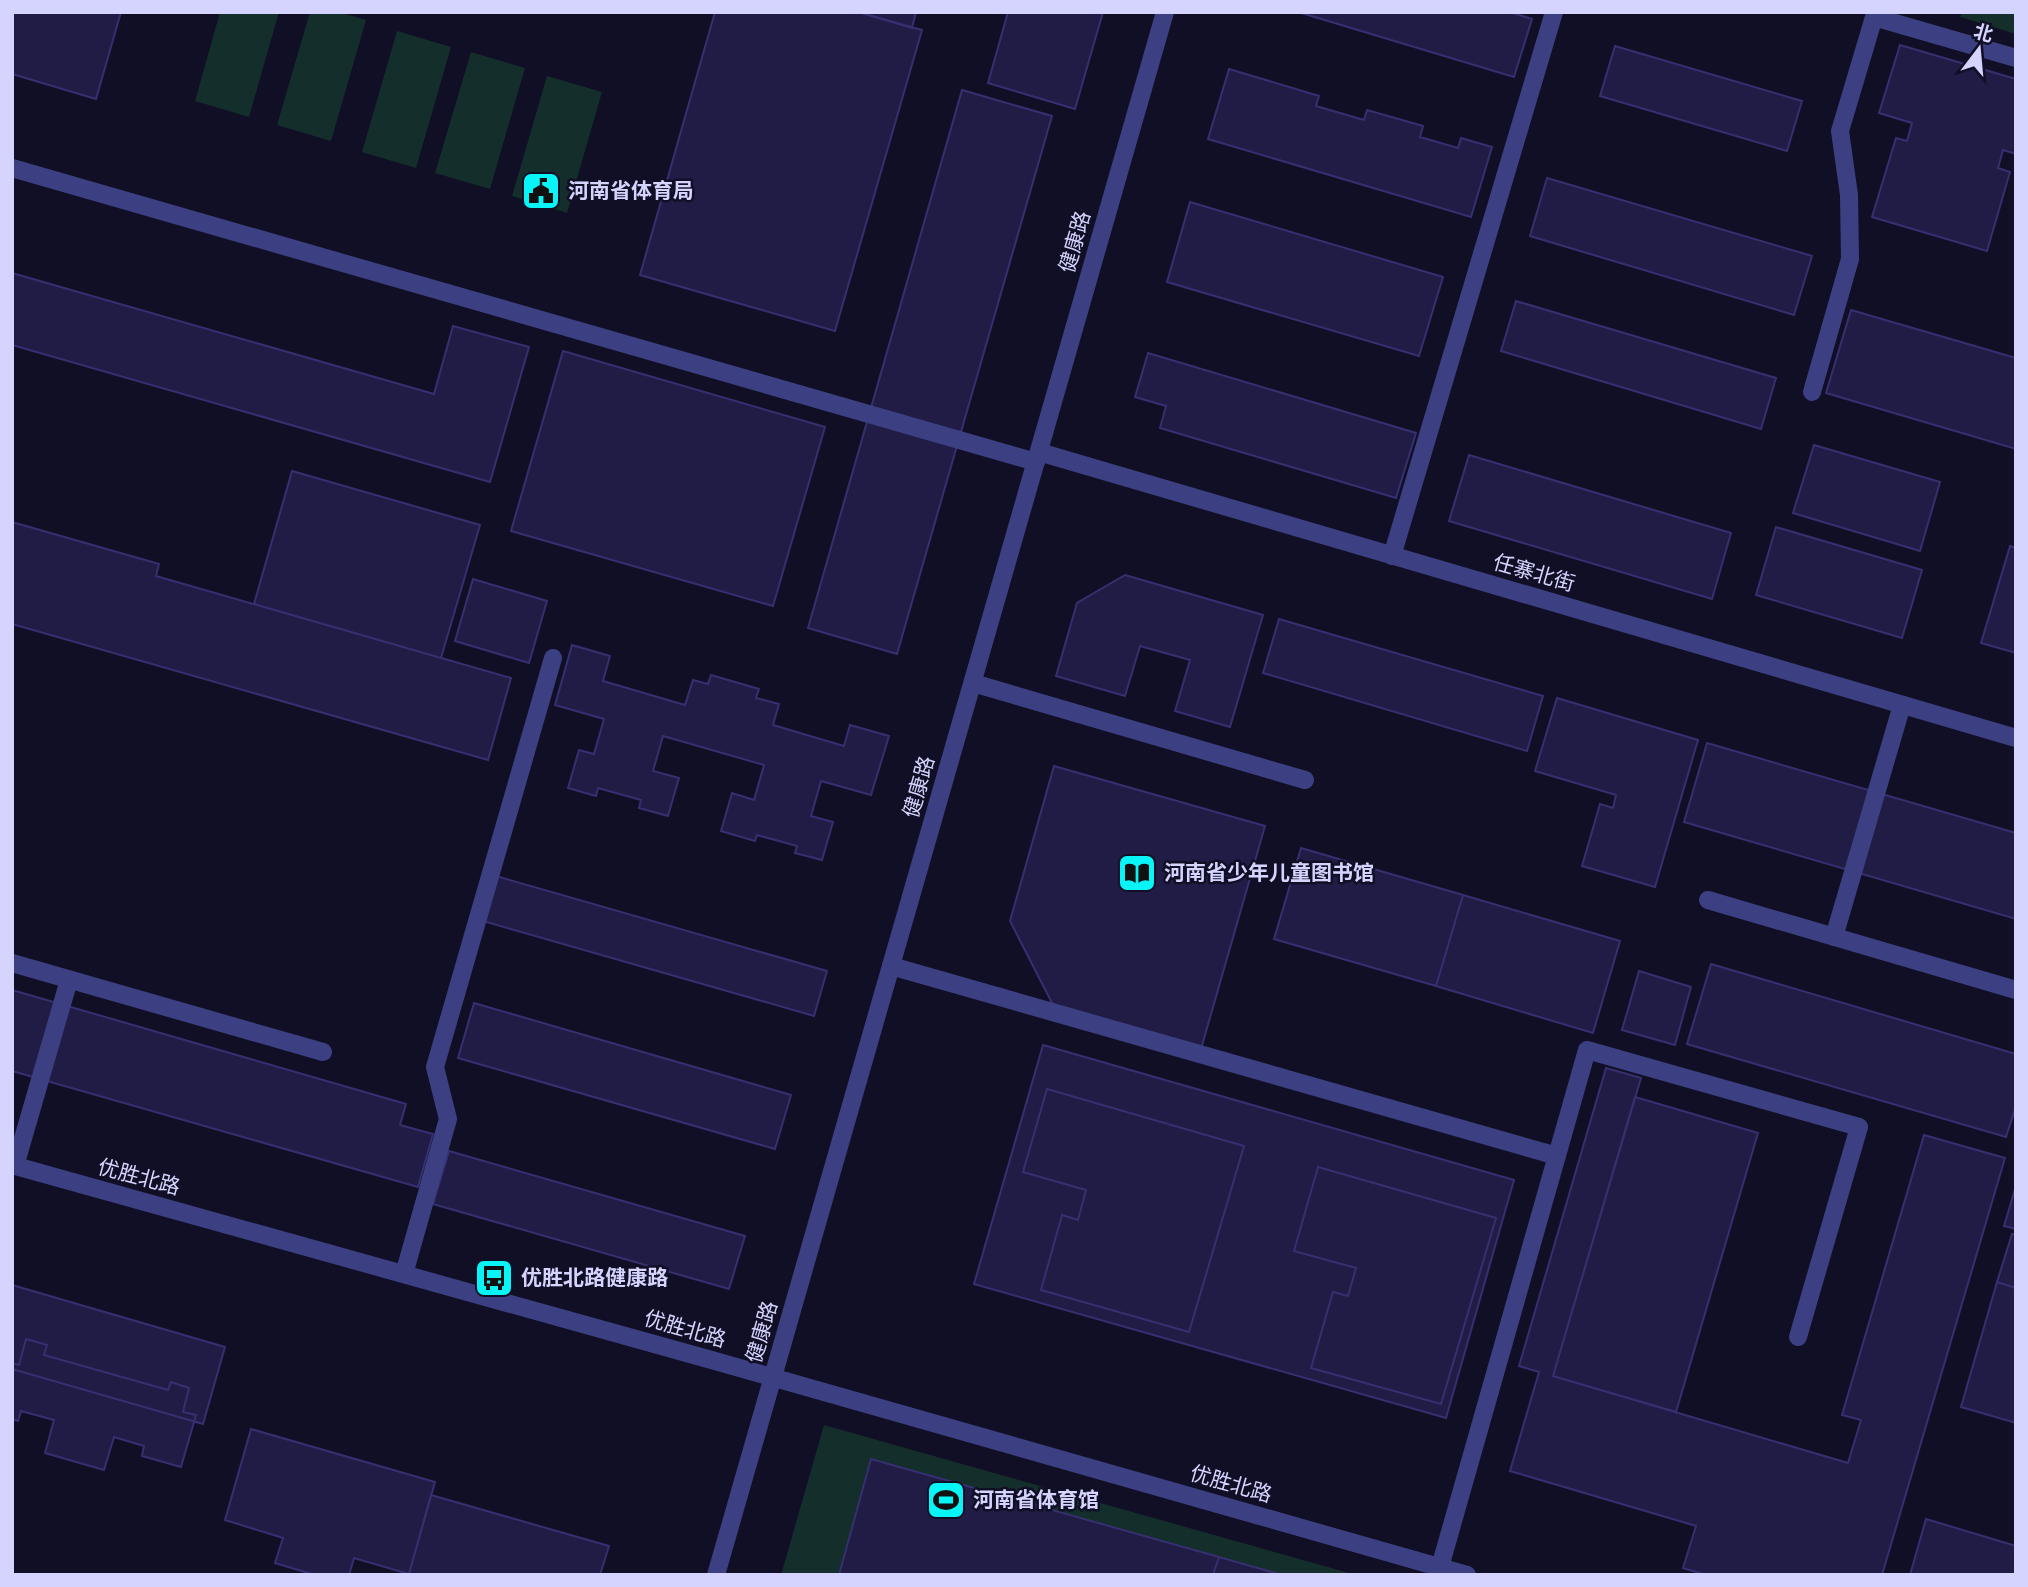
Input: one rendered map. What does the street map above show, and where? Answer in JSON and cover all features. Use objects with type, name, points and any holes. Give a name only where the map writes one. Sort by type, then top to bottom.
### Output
[{"type":"street","name":"健康路","points":[[716,1575],[1165,12]]},
{"type":"street","points":[[1392,556],[1553,12]]},
{"type":"street","points":[[1812,392],[1850,258],[1849,195],[1840,131],[1874,17],[2016,58]]},
{"type":"street","name":"任寨北街","points":[[12,168],[1392,556],[2016,738]]},
{"type":"street","points":[[404,1274],[448,1119],[435,1067],[553,658]]},
{"type":"street","points":[[973,683],[1306,780]]},
{"type":"street","points":[[1834,937],[1902,705]]},
{"type":"street","points":[[1708,900],[2016,990]]},
{"type":"street","points":[[12,963],[323,1052]]},
{"type":"street","points":[[891,966],[1557,1156]]},
{"type":"street","points":[[14,1166],[69,980]]},
{"type":"street","points":[[1440,1567],[1587,1050],[1858,1127],[1798,1337]]},
{"type":"street","name":"优胜北路","points":[[14,1166],[1467,1575]]},
{"type":"green space","points":[[220,12],[279,12],[249,117],[195,101]]},
{"type":"green space","points":[[310,12],[339,12],[366,20],[331,141],[277,125]]},
{"type":"green space","points":[[1962,12],[2016,12],[2016,34],[1960,17]]},
{"type":"green space","points":[[397,31],[451,47],[416,168],[362,152]]},
{"type":"green space","points":[[471,52],[525,68],[490,189],[435,173]]},
{"type":"green space","points":[[547,76],[602,92],[567,213],[512,196]]},
{"type":"green space","name":"河南省体育馆","points":[[824,1425],[1356,1575],[781,1575]]},
{"type":"building","points":[[12,12],[121,12],[96,99],[12,74]]},
{"type":"building","points":[[715,12],[858,12],[922,30],[835,331],[640,275]]},
{"type":"building","points":[[858,12],[916,12],[912,28]]},
{"type":"building","points":[[1008,12],[1103,12],[1075,109],[988,83]]},
{"type":"building","points":[[1298,12],[1510,12],[1532,19],[1514,77]]},
{"type":"building","points":[[1900,45],[2016,79],[2016,154],[2003,150],[1998,168],[2010,172],[1987,251],[1872,217],[1896,138],[1907,141],[1912,123],[1879,113]]},
{"type":"building","points":[[1615,46],[1802,101],[1787,151],[1600,96]]},
{"type":"building","points":[[1229,69],[1319,96],[1316,106],[1364,120],[1367,110],[1423,126],[1420,137],[1458,148],[1461,138],[1492,147],[1471,217],[1208,139]]},
{"type":"building","points":[[962,90],[1052,116],[897,654],[808,628]]},
{"type":"building","points":[[1547,178],[1812,256],[1794,315],[1530,236]]},
{"type":"building","points":[[1190,202],[1443,277],[1419,356],[1167,282]]},
{"type":"building","points":[[12,273],[434,394],[453,326],[529,347],[490,482],[12,345]]},
{"type":"building","points":[[1516,301],[1776,378],[1761,429],[1501,351]]},
{"type":"building","points":[[1851,310],[2016,358],[2016,449],[1826,393]]},
{"type":"building","points":[[563,351],[825,427],[773,606],[511,531]]},
{"type":"building","points":[[1148,353],[1416,433],[1396,498],[1160,428],[1166,406],[1135,397]]},
{"type":"building","points":[[1814,445],[1940,482],[1920,551],[1793,513]]},
{"type":"building","points":[[1469,455],[1731,533],[1712,599],[1449,521]]},
{"type":"building","points":[[292,471],[480,525],[441,658],[254,604]]},
{"type":"building","points":[[12,522],[159,564],[156,576],[511,678],[488,760],[12,624]]},
{"type":"building","points":[[1776,527],[1922,570],[1902,638],[1756,595]]},
{"type":"building","points":[[2010,546],[2016,548],[2016,653],[1981,643]]},
{"type":"building","points":[[1125,575],[1263,615],[1230,727],[1175,711],[1190,660],[1140,646],[1125,696],[1056,676],[1077,603]]},
{"type":"building","points":[[473,579],[547,601],[529,663],[455,641]]},
{"type":"building","points":[[1279,619],[1543,696],[1527,751],[1263,673]]},
{"type":"building","points":[[572,645],[610,656],[603,681],[685,705],[693,680],[708,684],[711,675],[759,689],[756,698],[779,704],[773,725],[844,746],[850,725],[889,736],[871,795],[821,781],[811,816],[833,822],[822,860],[795,853],[797,846],[757,835],[755,841],[721,831],[732,793],[754,800],[764,765],[663,736],[653,771],[679,778],[668,816],[639,808],[641,800],[598,788],[596,796],[568,788],[579,750],[594,754],[604,719],[555,705]]},
{"type":"building","points":[[1557,698],[1698,740],[1655,887],[1582,866],[1600,804],[1613,808],[1616,795],[1535,771]]},
{"type":"building","points":[[1707,743],[2016,833],[2016,919],[1684,822]]},
{"type":"building","name":"河南省少年儿童图书馆","points":[[1054,766],[1265,826],[1201,1049],[1054,1007],[1010,921]]},
{"type":"building","points":[[1301,848],[1463,895],[1436,986],[1274,939]]},
{"type":"building","points":[[496,876],[827,971],[814,1016],[483,921]]},
{"type":"building","points":[[1463,895],[1620,941],[1593,1033],[1436,986]]},
{"type":"building","points":[[1711,964],[2016,1054],[2016,1106],[2006,1137],[1687,1044]]},
{"type":"building","points":[[1639,971],[1691,987],[1675,1045],[1622,1030]]},
{"type":"building","points":[[12,990],[406,1104],[400,1125],[433,1134],[418,1187],[12,1071]]},
{"type":"building","points":[[474,1003],[791,1095],[775,1149],[458,1058]]},
{"type":"building","points":[[1043,1045],[1514,1180],[1446,1418],[974,1284]]},
{"type":"building","points":[[1606,1068],[1641,1078],[1553,1376],[1848,1463],[1861,1420],[1842,1415],[1924,1135],[2005,1158],[1882,1575],[1706,1575],[1683,1568],[1696,1526],[1510,1471],[1539,1372],[1519,1366]]},
{"type":"building","points":[[1047,1089],[1244,1146],[1189,1332],[1041,1290],[1062,1215],[1078,1220],[1086,1190],[1023,1172]]},
{"type":"building","points":[[1635,1097],[1758,1133],[1676,1412],[1553,1376]]},
{"type":"building","points":[[449,1151],[745,1236],[729,1289],[433,1204]]},
{"type":"building","points":[[1318,1167],[1496,1218],[1441,1404],[1311,1368],[1333,1292],[1348,1296],[1356,1268],[1294,1251]]},
{"type":"building","points":[[2016,1186],[2016,1229],[2004,1226]]},
{"type":"building","points":[[2012,1234],[2016,1235],[2016,1288],[1997,1282]]},
{"type":"building","points":[[1997,1282],[2016,1288],[2016,1423],[1961,1407]]},
{"type":"building","points":[[12,1285],[225,1347],[203,1424],[12,1369]]},
{"type":"building","points":[[26,1339],[47,1345],[44,1355],[168,1390],[171,1382],[189,1388],[183,1412],[196,1415],[181,1467],[142,1456],[144,1446],[114,1437],[104,1470],[45,1453],[54,1420],[21,1411],[18,1421],[12,1419],[12,1363],[19,1365]]},
{"type":"building","points":[[251,1429],[435,1482],[409,1574],[354,1558],[349,1575],[315,1575],[275,1563],[283,1538],[225,1520]]},
{"type":"building","points":[[871,1459],[1219,1557],[1213,1575],[839,1575]]},
{"type":"building","points":[[431,1495],[609,1546],[600,1575],[409,1574]]},
{"type":"building","points":[[1926,1519],[2016,1546],[2016,1575],[1910,1575]]},
{"type":"building","points":[[1219,1557],[1282,1575],[1213,1575]]},
{"type":"place","name":"河南省体育局","points":[[541,191]]},
{"type":"place","name":"河南省少年儿童图书馆","points":[[1137,873]]},
{"type":"place","name":"优胜北路健康路","points":[[494,1278]]},
{"type":"place","name":"河南省体育馆","points":[[946,1500]]}]
